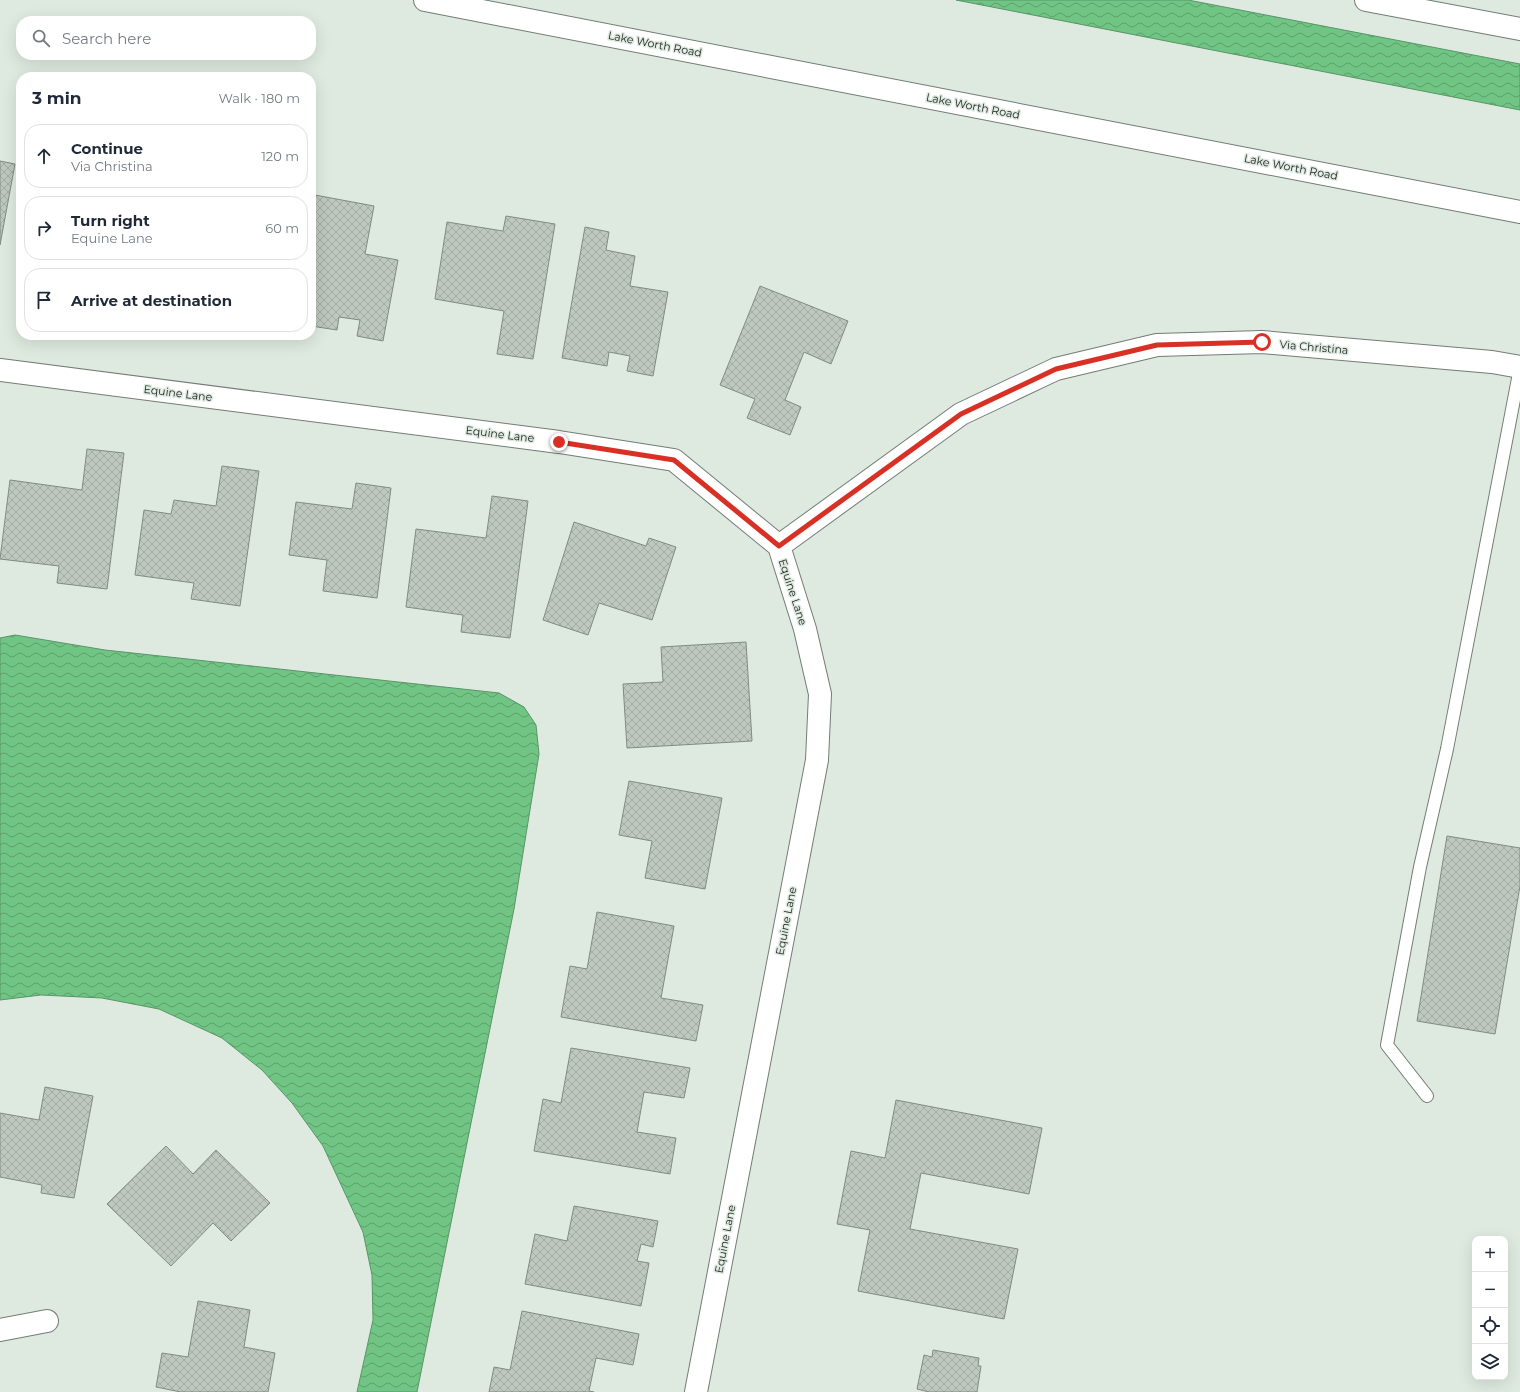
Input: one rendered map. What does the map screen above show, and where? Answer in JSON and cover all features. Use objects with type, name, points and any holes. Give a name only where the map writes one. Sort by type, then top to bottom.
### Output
[{"type":"street","name":"Lake Worth Road","points":[[425,0],[1520,212]]},
{"type":"street","points":[[1366,0],[1520,29]]},
{"type":"street","name":"Via Christina","points":[[779,546],[961,414],[1063,367],[1157,345],[1262,342],[1492,362],[1520,368]]},
{"type":"street","name":"Equine Lane","points":[[0,370],[559,442],[674,460],[779,546],[805,629],[820,694],[817,760],[696,1392]]},
{"type":"street","points":[[0,1330],[47,1321]]},
{"type":"lane","points":[[1427,1096],[1387,1045],[1420,868],[1447,749],[1520,368]]},
{"type":"water","points":[[956,0],[1188,0],[1520,64],[1520,110]]},
{"type":"water","points":[[15,635],[105,650],[499,693],[524,707],[536,725],[539,754],[514,909],[417,1392],[357,1392],[373,1320],[372,1275],[363,1232],[323,1146],[292,1103],[262,1070],[222,1038],[159,1009],[102,998],[41,995],[0,1000],[0,638]]},
{"type":"building","points":[[0,161],[15,164],[0,245]]},
{"type":"building","points":[[316,195],[374,206],[365,254],[398,260],[383,341],[357,336],[360,320],[339,317],[337,330],[316,327]]},
{"type":"building","points":[[506,216],[555,224],[533,359],[497,354],[504,311],[435,299],[447,222],[503,231]]},
{"type":"building","points":[[585,227],[609,232],[606,250],[635,256],[630,286],[668,292],[653,376],[627,371],[630,356],[609,352],[607,366],[562,358]]},
{"type":"building","points":[[760,286],[848,321],[831,364],[804,352],[785,400],[801,407],[790,435],[747,418],[755,399],[720,385]]},
{"type":"building","points":[[87,449],[124,453],[107,589],[57,583],[59,566],[0,559],[10,480],[82,490]]},
{"type":"building","points":[[222,466],[259,471],[240,606],[191,599],[194,583],[135,575],[144,510],[171,514],[174,500],[216,506]]},
{"type":"building","points":[[356,483],[391,488],[377,598],[323,591],[327,560],[289,555],[296,502],[352,509]]},
{"type":"building","points":[[492,496],[528,501],[510,638],[461,632],[463,615],[406,607],[416,529],[486,538]]},
{"type":"building","points":[[574,522],[646,546],[649,538],[676,547],[652,620],[599,603],[588,635],[543,620]]},
{"type":"building","points":[[746,642],[752,741],[627,748],[623,684],[663,682],[661,647]]},
{"type":"building","points":[[629,781],[722,798],[705,889],[645,878],[652,841],[619,835]]},
{"type":"building","points":[[1447,836],[1520,848],[1520,886],[1495,1034],[1417,1021]]},
{"type":"building","points":[[597,912],[674,926],[661,998],[703,1005],[696,1041],[561,1017],[570,966],[587,969]]},
{"type":"building","points":[[571,1048],[690,1068],[684,1098],[644,1092],[637,1132],[676,1138],[670,1174],[534,1151],[543,1099],[561,1103]]},
{"type":"building","points":[[45,1087],[93,1096],[74,1198],[41,1193],[42,1185],[0,1177],[0,1113],[39,1120]]},
{"type":"building","points":[[896,1100],[1042,1128],[1029,1194],[921,1173],[910,1229],[1018,1249],[1004,1319],[858,1291],[870,1230],[837,1224],[851,1151],[885,1158]]},
{"type":"building","points":[[166,1146],[193,1174],[216,1150],[270,1203],[231,1241],[213,1223],[171,1266],[107,1204]]},
{"type":"building","points":[[574,1206],[658,1221],[653,1247],[641,1244],[637,1261],[649,1263],[641,1306],[525,1284],[535,1234],[567,1241]]},
{"type":"building","points":[[198,1301],[250,1310],[244,1347],[275,1353],[268,1392],[181,1392],[156,1387],[162,1353],[188,1357]]},
{"type":"building","points":[[522,1311],[639,1334],[633,1365],[596,1358],[589,1391],[594,1392],[489,1392],[494,1367],[510,1370]]},
{"type":"building","points":[[933,1350],[979,1358],[978,1366],[981,1366],[977,1392],[929,1392],[917,1389],[924,1355],[932,1357]]},
{"type":"route","points":[[559,442],[674,460],[779,546],[961,414],[1056,369],[1157,345],[1262,342]]}]
